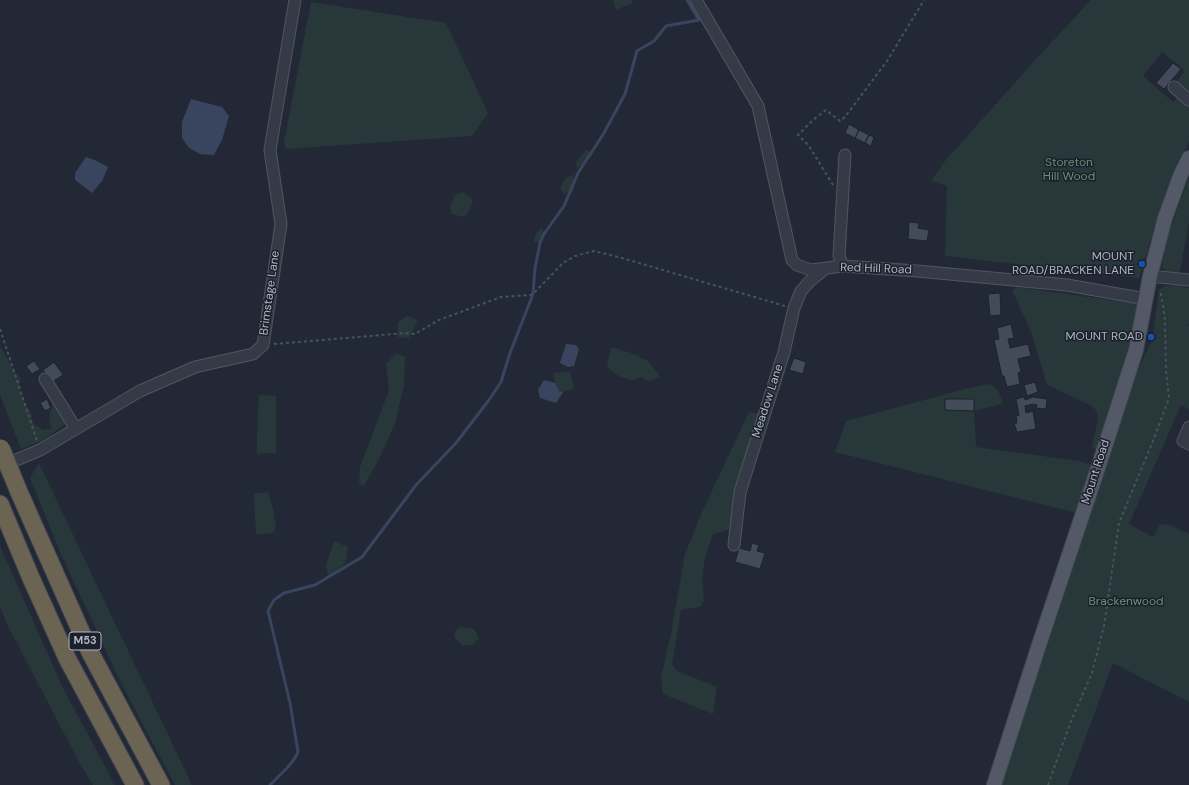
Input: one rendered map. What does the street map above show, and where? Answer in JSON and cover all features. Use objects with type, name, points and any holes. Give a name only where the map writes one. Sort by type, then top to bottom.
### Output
[{"type":"highway","name":"M53","points":[[0,447],[90,652],[161,785]]},
{"type":"highway","name":"M53","points":[[0,504],[31,578],[68,658],[135,785]]},
{"type":"main road","name":"Mount Road","points":[[994,785],[1136,350],[1150,276],[1166,218],[1181,174],[1189,158]]},
{"type":"street","name":"Brimstage Lane","points":[[0,466],[40,450],[140,391],[195,367],[253,354],[263,345],[281,224],[270,150],[295,0]]},
{"type":"street","name":"Red Hill Road","points":[[696,0],[758,106],[792,260],[797,265],[811,270],[843,266],[917,271],[1067,285],[1146,299]]},
{"type":"street","points":[[1174,87],[1189,100]]},
{"type":"street","points":[[843,266],[839,256],[845,155]]},
{"type":"street","name":"Meadow Lane","points":[[734,545],[740,492],[784,352],[794,308],[801,291],[825,268]]},
{"type":"street","points":[[1150,276],[1189,280]]},
{"type":"street","points":[[45,379],[76,429]]},
{"type":"street","points":[[1189,427],[1183,441],[1189,444]]},
{"type":"path","points":[[833,185],[809,146],[798,135],[826,110],[840,121],[845,118],[887,61],[924,0]]},
{"type":"path","points":[[263,345],[405,333],[415,334],[439,320],[501,298],[530,295],[536,292],[563,263],[575,256],[594,251],[794,308]]},
{"type":"path","points":[[1048,785],[1071,721],[1092,673],[1104,626],[1119,523],[1169,398],[1162,299],[1159,290],[1150,276]]},
{"type":"path","points":[[0,330],[40,450]]},
{"type":"green space","points":[[613,0],[632,0],[632,3],[616,10]]},
{"type":"green space","name":"Storeton Hill Wood","points":[[1091,0],[1189,0],[1189,142],[1160,209],[1139,278],[945,256],[947,186],[931,181],[945,161]],"holes":[[[1162,52],[1185,71],[1174,85],[1182,91],[1173,102],[1143,76]]]},
{"type":"green space","points":[[311,2],[446,23],[488,113],[472,136],[286,149],[284,142]]},
{"type":"green space","points":[[587,149],[592,156],[577,169],[576,162]]},
{"type":"green space","points":[[573,175],[574,191],[564,194],[560,188],[566,178]]},
{"type":"green space","points":[[1189,178],[1189,222],[1180,271],[1177,274],[1166,271],[1162,267],[1168,236]]},
{"type":"green space","points":[[462,192],[473,200],[470,210],[464,217],[452,214],[450,207],[455,195]]},
{"type":"green space","points":[[542,228],[544,234],[540,243],[534,242],[536,233]]},
{"type":"green space","name":"Brackenwood","points":[[1178,285],[1189,288],[1189,409],[1181,405],[1129,524],[1153,537],[1160,524],[1170,525],[1189,534],[1189,702],[1113,663],[1068,785],[1002,785],[1127,398],[1138,369],[1152,341],[1159,290],[1165,286]]},
{"type":"green space","points":[[1017,287],[1139,304],[1100,451],[1092,448],[1098,419],[1096,410],[1090,405],[1047,385],[1032,334],[1012,290]]},
{"type":"green space","points":[[407,316],[418,320],[409,338],[397,337],[398,322]]},
{"type":"green space","points":[[0,346],[13,369],[21,379],[19,388],[31,413],[33,423],[43,430],[52,429],[49,422],[53,402],[66,423],[44,440],[21,449],[0,395]]},
{"type":"green space","points":[[611,347],[631,353],[648,361],[660,376],[650,382],[642,377],[632,380],[620,377],[607,367]]},
{"type":"green space","points":[[396,353],[405,357],[404,385],[395,424],[379,459],[364,486],[359,484],[360,467],[389,390],[386,364]]},
{"type":"green space","points":[[570,371],[574,389],[560,392],[555,383],[553,373]]},
{"type":"green space","points":[[990,384],[998,390],[1003,403],[974,411],[976,447],[1079,461],[1094,466],[1077,513],[835,452],[846,421],[969,388]],"holes":[[[946,399],[974,399],[974,411],[945,410]]]},
{"type":"green space","points":[[259,395],[276,396],[276,453],[257,454]]},
{"type":"green space","points":[[749,412],[761,414],[743,467],[733,506],[731,529],[713,534],[705,557],[702,579],[704,601],[700,607],[681,610],[672,665],[677,671],[717,687],[713,714],[663,694],[661,678],[671,634],[685,554],[702,512]]},
{"type":"green space","points":[[39,463],[192,785],[175,785],[119,679],[60,552],[30,478]]},
{"type":"green space","points":[[268,492],[276,527],[273,533],[256,535],[254,494]]},
{"type":"green space","points":[[334,541],[348,547],[345,564],[328,577],[326,565]]},
{"type":"green space","points":[[0,546],[62,686],[115,785],[93,785],[79,762],[8,626],[0,607]]},
{"type":"green space","points":[[461,627],[474,629],[479,638],[472,645],[462,645],[454,637],[455,631]]},
{"type":"water","points":[[191,99],[222,107],[229,116],[222,140],[214,155],[200,154],[189,148],[182,138],[182,122]]},
{"type":"water","points":[[86,157],[108,167],[102,181],[92,193],[75,180],[75,173]]},
{"type":"water","points":[[566,344],[576,345],[579,349],[574,366],[568,367],[560,363]]},
{"type":"water","points":[[544,380],[555,383],[560,392],[564,391],[556,403],[540,398],[538,390]]},
{"type":"building","points":[[1173,63],[1181,69],[1164,89],[1156,83]]},
{"type":"building","points":[[849,124],[859,130],[855,138],[845,133]]},
{"type":"building","points":[[859,130],[869,135],[865,143],[855,138]]},
{"type":"building","points":[[869,135],[874,137],[871,146],[865,143]]},
{"type":"building","points":[[909,222],[919,223],[918,228],[929,230],[927,241],[908,239]]},
{"type":"building","points":[[1000,293],[1001,315],[990,316],[988,294]]},
{"type":"building","points":[[1011,324],[1014,338],[1008,339],[1010,348],[1028,344],[1031,356],[1018,359],[1021,372],[1018,373],[1020,384],[1007,387],[1004,376],[1002,376],[994,340],[999,339],[997,328]]},
{"type":"building","points":[[794,358],[806,362],[803,374],[789,370]]},
{"type":"building","points":[[34,361],[40,369],[32,374],[26,366]]},
{"type":"building","points":[[54,362],[63,375],[52,382],[43,370]]},
{"type":"building","points":[[1035,382],[1038,392],[1027,396],[1024,385]]},
{"type":"building","points":[[1024,397],[1025,400],[1033,397],[1047,399],[1046,409],[1036,408],[1037,405],[1033,404],[1025,406],[1026,413],[1033,411],[1036,429],[1017,432],[1014,423],[1017,423],[1016,416],[1019,415],[1016,399]]},
{"type":"building","points":[[47,399],[51,408],[45,411],[40,403]]},
{"type":"building","points":[[945,399],[974,399],[974,411],[945,410]]},
{"type":"building","points":[[752,543],[759,545],[757,551],[765,553],[760,569],[735,562],[739,548],[750,551]]},
{"type":"waterway","points":[[270,785],[288,767],[298,752],[290,703],[268,611],[274,600],[284,593],[315,585],[362,557],[416,485],[456,443],[489,400],[501,382],[510,353],[533,294],[535,268],[540,243],[544,234],[564,206],[578,173],[604,133],[625,94],[637,51],[654,41],[666,26],[699,20],[687,0]]},
{"type":"place","name":"MOUNT ROAD/BRACKEN LANE","points":[[1142,264]]},
{"type":"place","name":"MOUNT ROAD","points":[[1151,337]]}]
